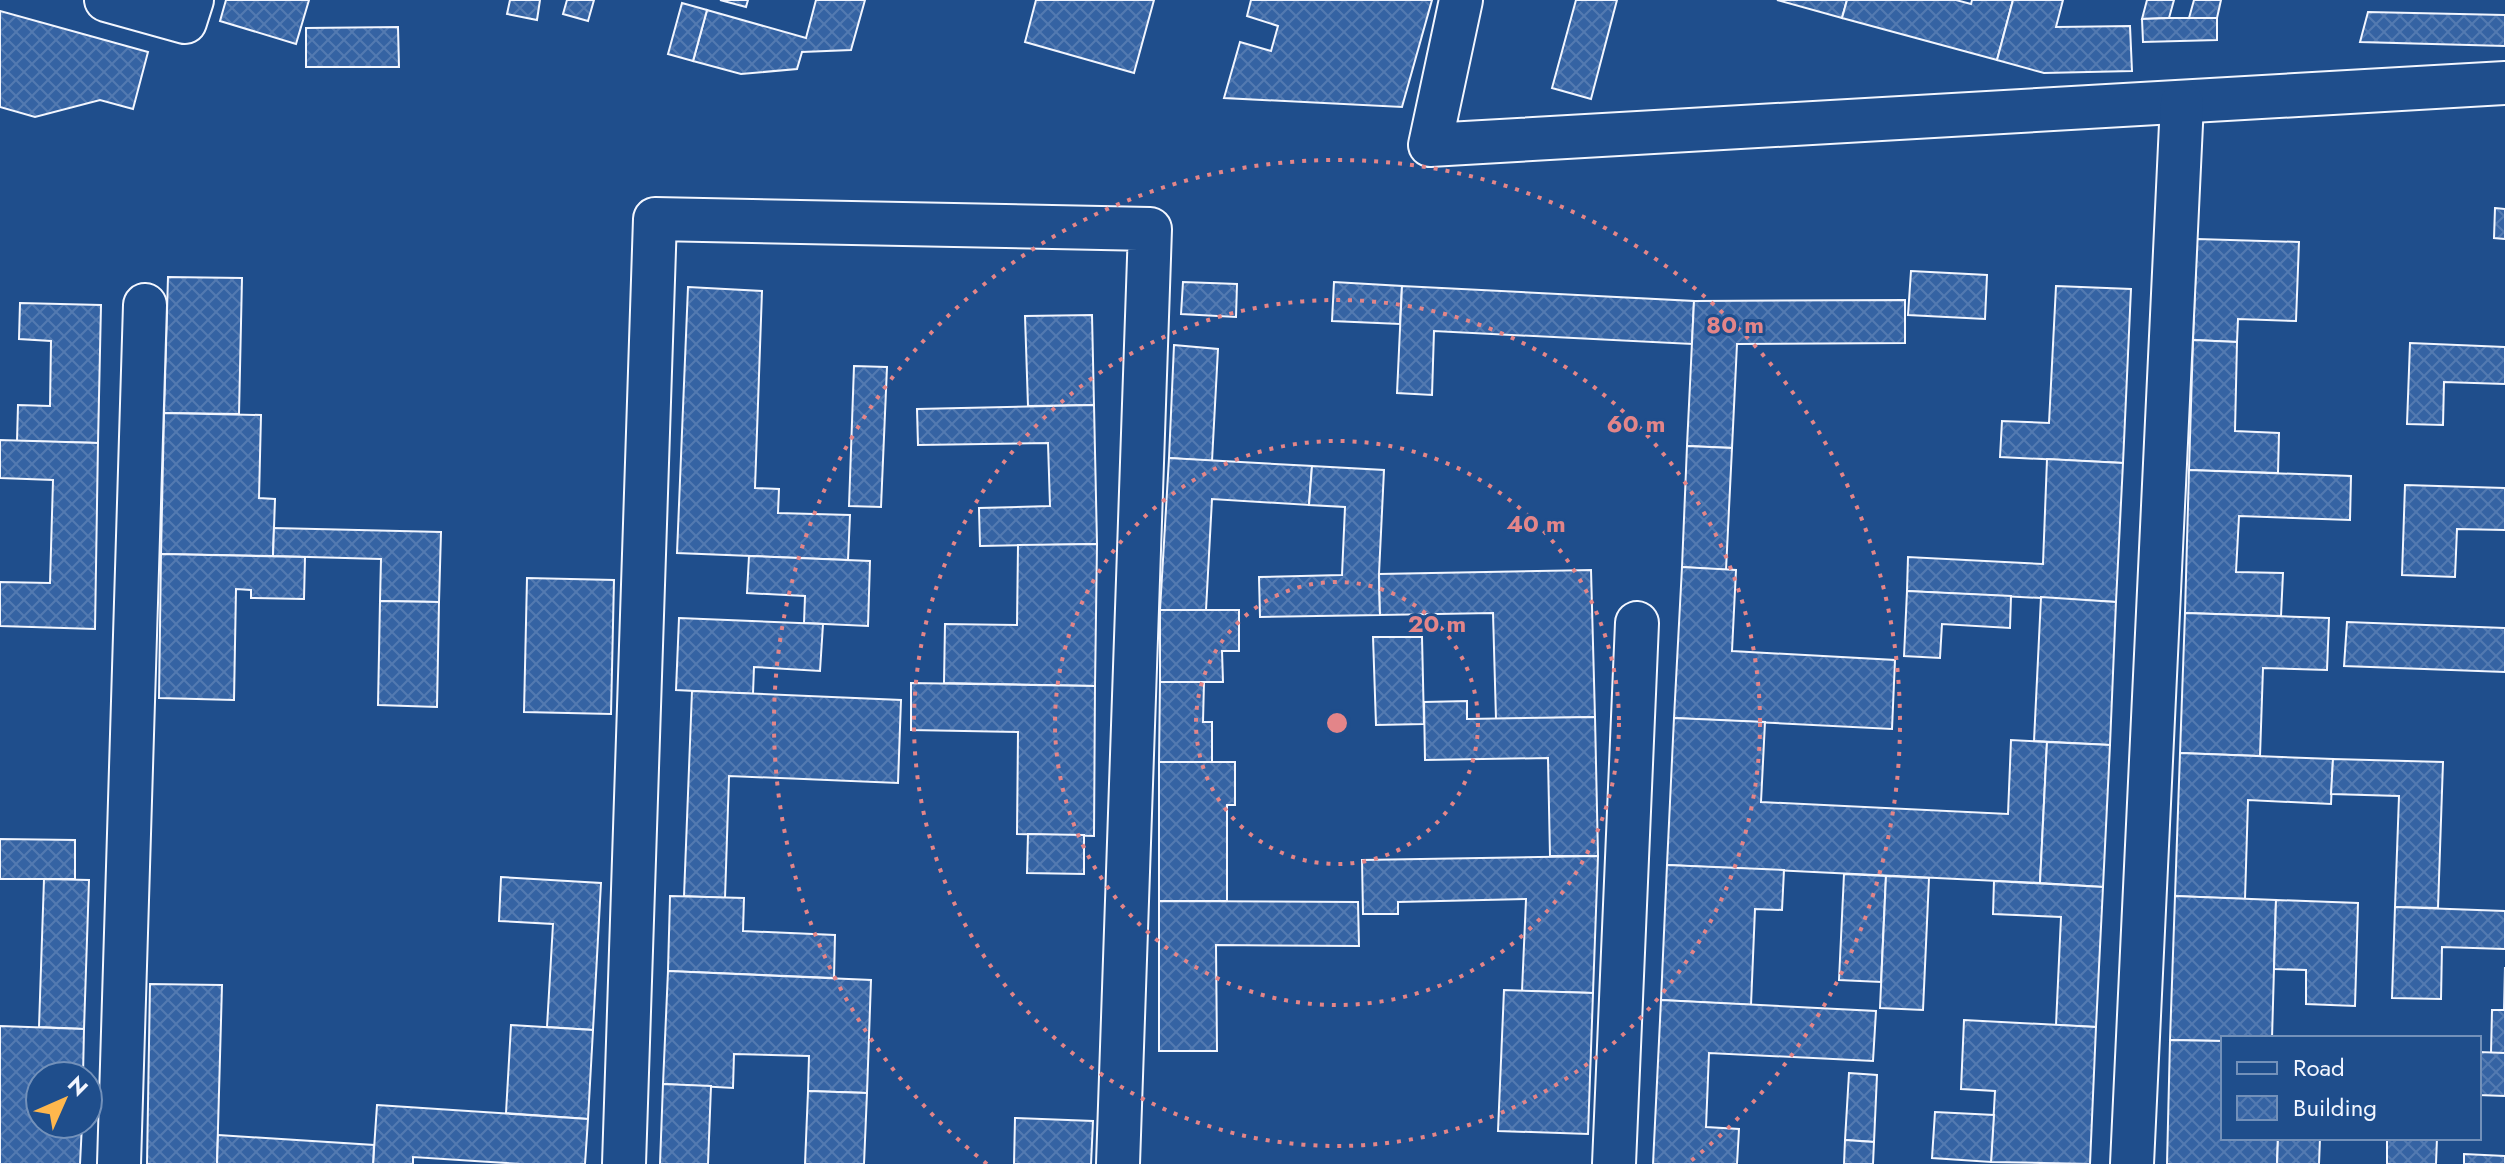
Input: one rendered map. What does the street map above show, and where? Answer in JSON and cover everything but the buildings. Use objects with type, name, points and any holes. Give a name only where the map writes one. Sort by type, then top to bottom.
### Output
[{"type":"street","points":[[106,0],[185,22],[192,0]]},
{"type":"street","points":[[1461,0],[1430,145],[2505,83]]},
{"type":"street","points":[[2132,1164],[2182,103]]},
{"type":"street","points":[[624,1164],[655,219],[1150,229],[1118,1164]]},
{"type":"street","points":[[119,1164],[145,305]]},
{"type":"street","points":[[1614,1164],[1637,623]]}]
